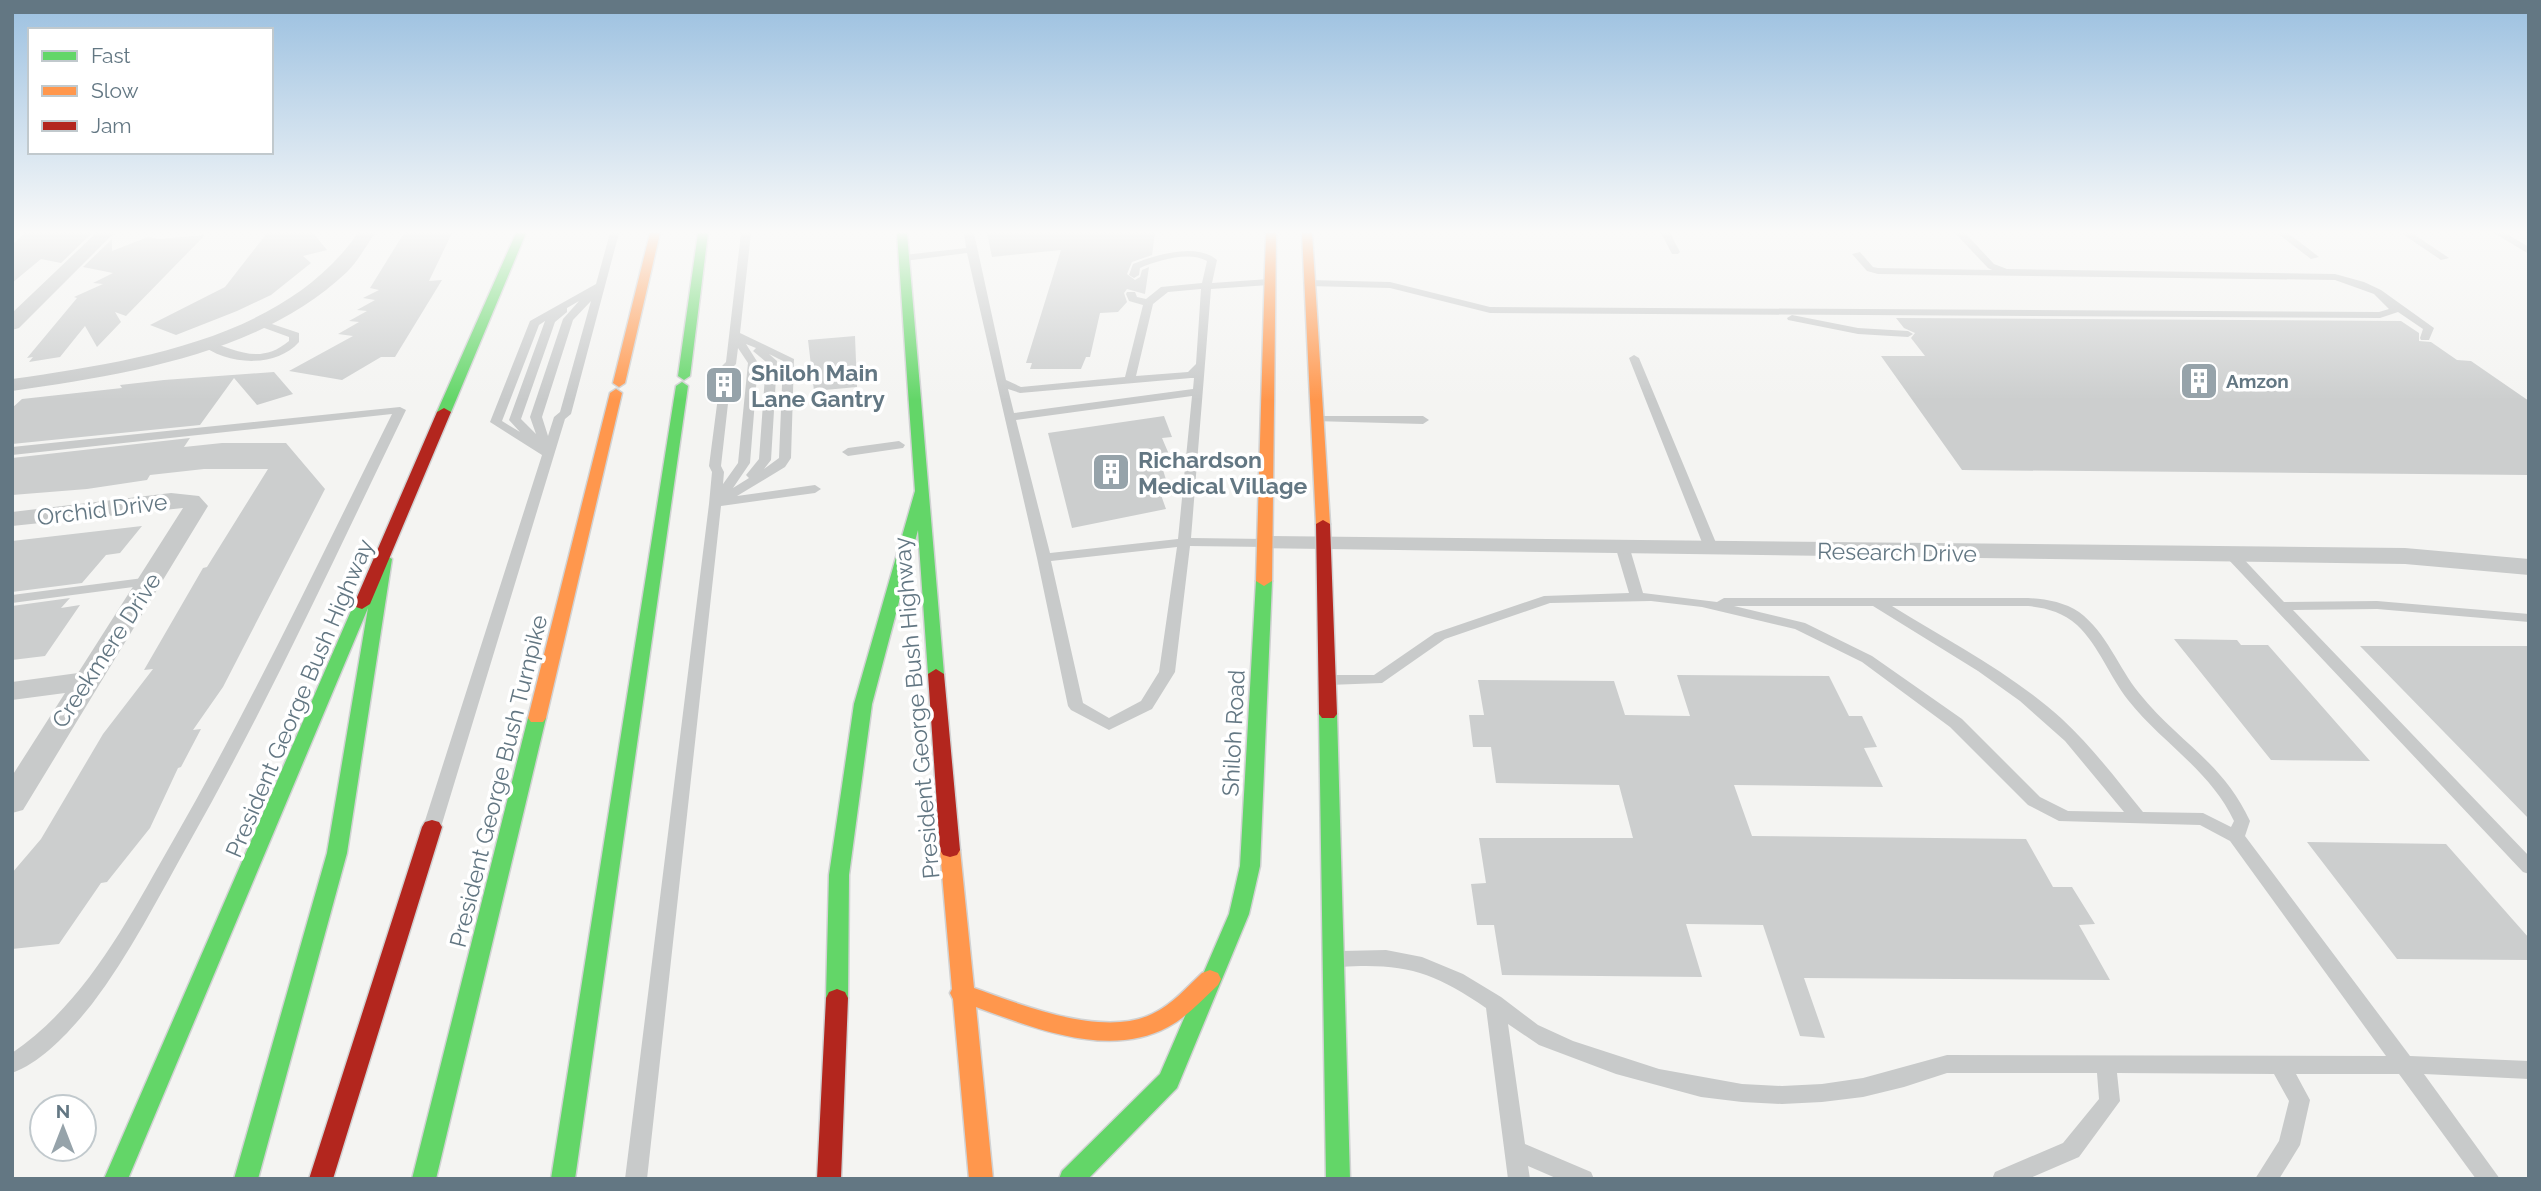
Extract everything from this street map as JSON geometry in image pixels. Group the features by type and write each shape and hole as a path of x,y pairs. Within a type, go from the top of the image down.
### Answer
{"main road":[{"name":"President George Bush Highway","path":"116,1179 498,289"},
{"name":"President George Bush Turnpike","path":"424,1179 641,289"},
{"path":"563,1179 695,289"},
{"name":"President George Bush Highway","path":"906,289 961,993 981,1179"},
{"name":"Shiloh Road","path":"1071,1179 1169,1081 1239,915 1250,866 1266,543 1289,289"},
{"name":"Shiloh Road","path":"1290,289 1317,419 1324,545 1338,1179"},
{"path":"830,1179 837,1026 839,875 863,704 920,494"},
{"path":"246,1179 337,853 384,559"},
{"path":"321,1179 432,827"},
{"path":"961,993 1021,1013 1083,1029 1115,1031 1154,1024 1214,976"}],"street":[{"path":"12,324 49,289"},
{"path":"12,385 88,374 204,343 257,322 315,289"},
{"name":"Orchid Drive","path":"12,519 151,502 191,501"},
{"name":"Creekmere Drive","path":"13,800 194,514 196,506 191,501"},
{"name":"Research Drive","path":"1266,543 2404,556 2529,567"},
{"path":"12,691 86,681"}],"lane":[{"path":"548,454 496,422 534,323 594,289"},
{"path":"548,454 515,420 550,321 595,289"},
{"path":"548,454 536,418 568,319 597,289"},
{"path":"432,827 548,454 560,417 565,414 593,317 591,312 598,289"},
{"path":"636,1179 718,472 723,466 739,289"},
{"path":"980,289 1076,706 1110,725 1147,705 1167,672 1184,542 1206,289"},
{"path":"1130,378 1148,303 1164,289 1170,289"},
{"path":"1404,289 1490,310 2380,315 2395,310 2392,304"},
{"path":"2367,289 2429,328 2425,338"},
{"path":"1131,294 1133,299 1148,303"},
{"path":"1760,312 1858,331 1908,334"},
{"path":"204,343 247,359 274,354 294,342 295,335 257,322"},
{"path":"715,504 744,463 753,363 734,334"},
{"path":"715,504 762,467 765,460 772,361 734,334"},
{"path":"715,504 781,464 785,458 789,359 734,334"},
{"path":"1634,358 1712,550"},
{"path":"1001,382 1020,390 1130,378 1191,375 1201,365"},
{"path":"1009,418 1198,392"},
{"path":"12,451 400,410 225,767 98,985 36,1049 12,1064"},
{"path":"1317,419 1423,420"},
{"path":"848,452 899,446"},
{"path":"715,504 815,489"},
{"path":"1044,558 1184,542 1266,543"},
{"path":"1623,549 1637,597"},
{"path":"2232,555 2529,867"},
{"path":"12,599 151,581"},
{"path":"1327,680 1377,680 1440,636 1525,605 1549,600 1637,597 1702,603 2043,603 2062,608 2090,631 2133,695 2205,766 2235,801 2242,821 2236,837"},
{"path":"1872,601 1981,668 2045,713 2099,769 2138,818"},
{"path":"1702,603 1800,626 1867,659 1956,723 2034,801 2065,817 2203,819 2236,837 2489,1179"},
{"path":"2281,606 2377,605 2529,618"},
{"path":"1333,960 1371,957 1410,959 1448,973 1537,1034 1649,1076 1715,1091 1817,1096 1901,1081 1947,1064 2407,1065 2529,1070"},
{"path":"1495,1004 1519,1179"},
{"path":"2003,1179 2071,1150 2110,1101 2106,1065"},
{"path":"2266,1179 2289,1144 2300,1100 2280,1065"},
{"path":"1515,1150 1583,1179"}],"building":[{"path":"93,289 153,289 126,316 115,312 121,322 97,347 85,326 60,357 29,362 33,357 27,358 77,298 74,297"},
{"path":"222,289 279,289 237,311 176,335 150,325"},
{"path":"373,289 437,289 395,357 381,357 342,380 289,371 353,336 338,334 359,322 349,321 367,311 357,310 375,300 363,298 379,290"},
{"path":"1049,289 1146,289 1145,294 1127,289 1124,293 1127,302 1118,312 1100,313 1090,357 1086,357 1081,369 1030,369 1032,363 1026,363"},
{"name":"Amzon","path":"1896,318 2401,321 2419,333 2419,341 2431,342 2457,360 2471,361 2529,401 2529,475 1962,470 1881,356 1925,356 1911,338 1915,333 1904,328"},
{"path":"855,336 857,387 814,391 808,340"},
{"path":"274,372 293,394 257,405 234,378 200,425 12,444 12,408 22,399 122,388 120,385 164,380"},
{"name":"Richardson Medical Village","path":"1164,416 1172,437 1162,438 1171,459 1160,460 1167,483 1157,484 1166,509 1072,528 1048,433"},
{"path":"190,438 184,447 222,443 286,443 325,489 223,687 193,730 201,729 178,768 150,828 107,882 101,883 59,944 12,949 12,873 41,839 103,734 153,669 144,670 203,568 207,567 268,469 204,469 150,475 147,480 87,489 12,495 12,458"},
{"path":"142,526 120,553 106,555 82,583 12,592 12,541"},
{"path":"70,598 61,608 80,605 45,656 12,660 12,606"},
{"path":"2174,639 2237,640 2241,645 2268,645 2370,761 2271,760"},
{"path":"2360,646 2529,646 2529,819"},
{"path":"1677,675 1829,676 1849,716 1862,716 1877,747 1864,748 1883,787 1734,785 1752,836 2026,839 2053,887 2072,887 2095,924 2079,925 2110,980 1804,978 1825,1038 1800,1036 1763,925 1686,924 1702,977 1502,975 1494,925 1477,925 1471,884 1486,883 1479,838 1633,838 1619,785 1496,783 1491,747 1473,747 1469,715 1484,715 1478,680 1614,681 1625,715 1690,716"},
{"path":"2307,842 2446,844 2529,938 2529,960 2397,959"}],"traffic: fast":[{"path":"444,412 497,289"},
{"path":"684,376 696,289"},
{"path":"906,289 936,674"},
{"path":"563,1179 682,386"},
{"path":"837,998 839,875 863,704 920,494"},
{"path":"246,1179 337,853 384,559"},
{"path":"1071,1179 1169,1081 1239,914 1250,866 1264,581"},
{"path":"116,1179 362,604"},
{"path":"1328,714 1338,1179"},
{"path":"424,1179 537,718"}],"traffic: slow":[{"path":"619,383 642,289"},
{"path":"1264,581 1270,289"},
{"path":"1310,289 1323,524"},
{"path":"537,718 616,393"},
{"path":"950,850 981,1179"},
{"path":"961,993 1057,1024 1109,1031 1133,1029 1163,1019 1210,979"}],"traffic: jam":[{"path":"362,604 444,412"},
{"path":"1323,524 1328,714"},
{"path":"936,674 950,850"},
{"path":"321,1179 432,827"},
{"path":"829,1179 837,998"}],"place":[{"name":"Amzon","path":"2199,381"},
{"name":"Shiloh Main Lane Gantry","path":"724,385"},
{"name":"Richardson Medical Village","path":"1111,472"}]}
